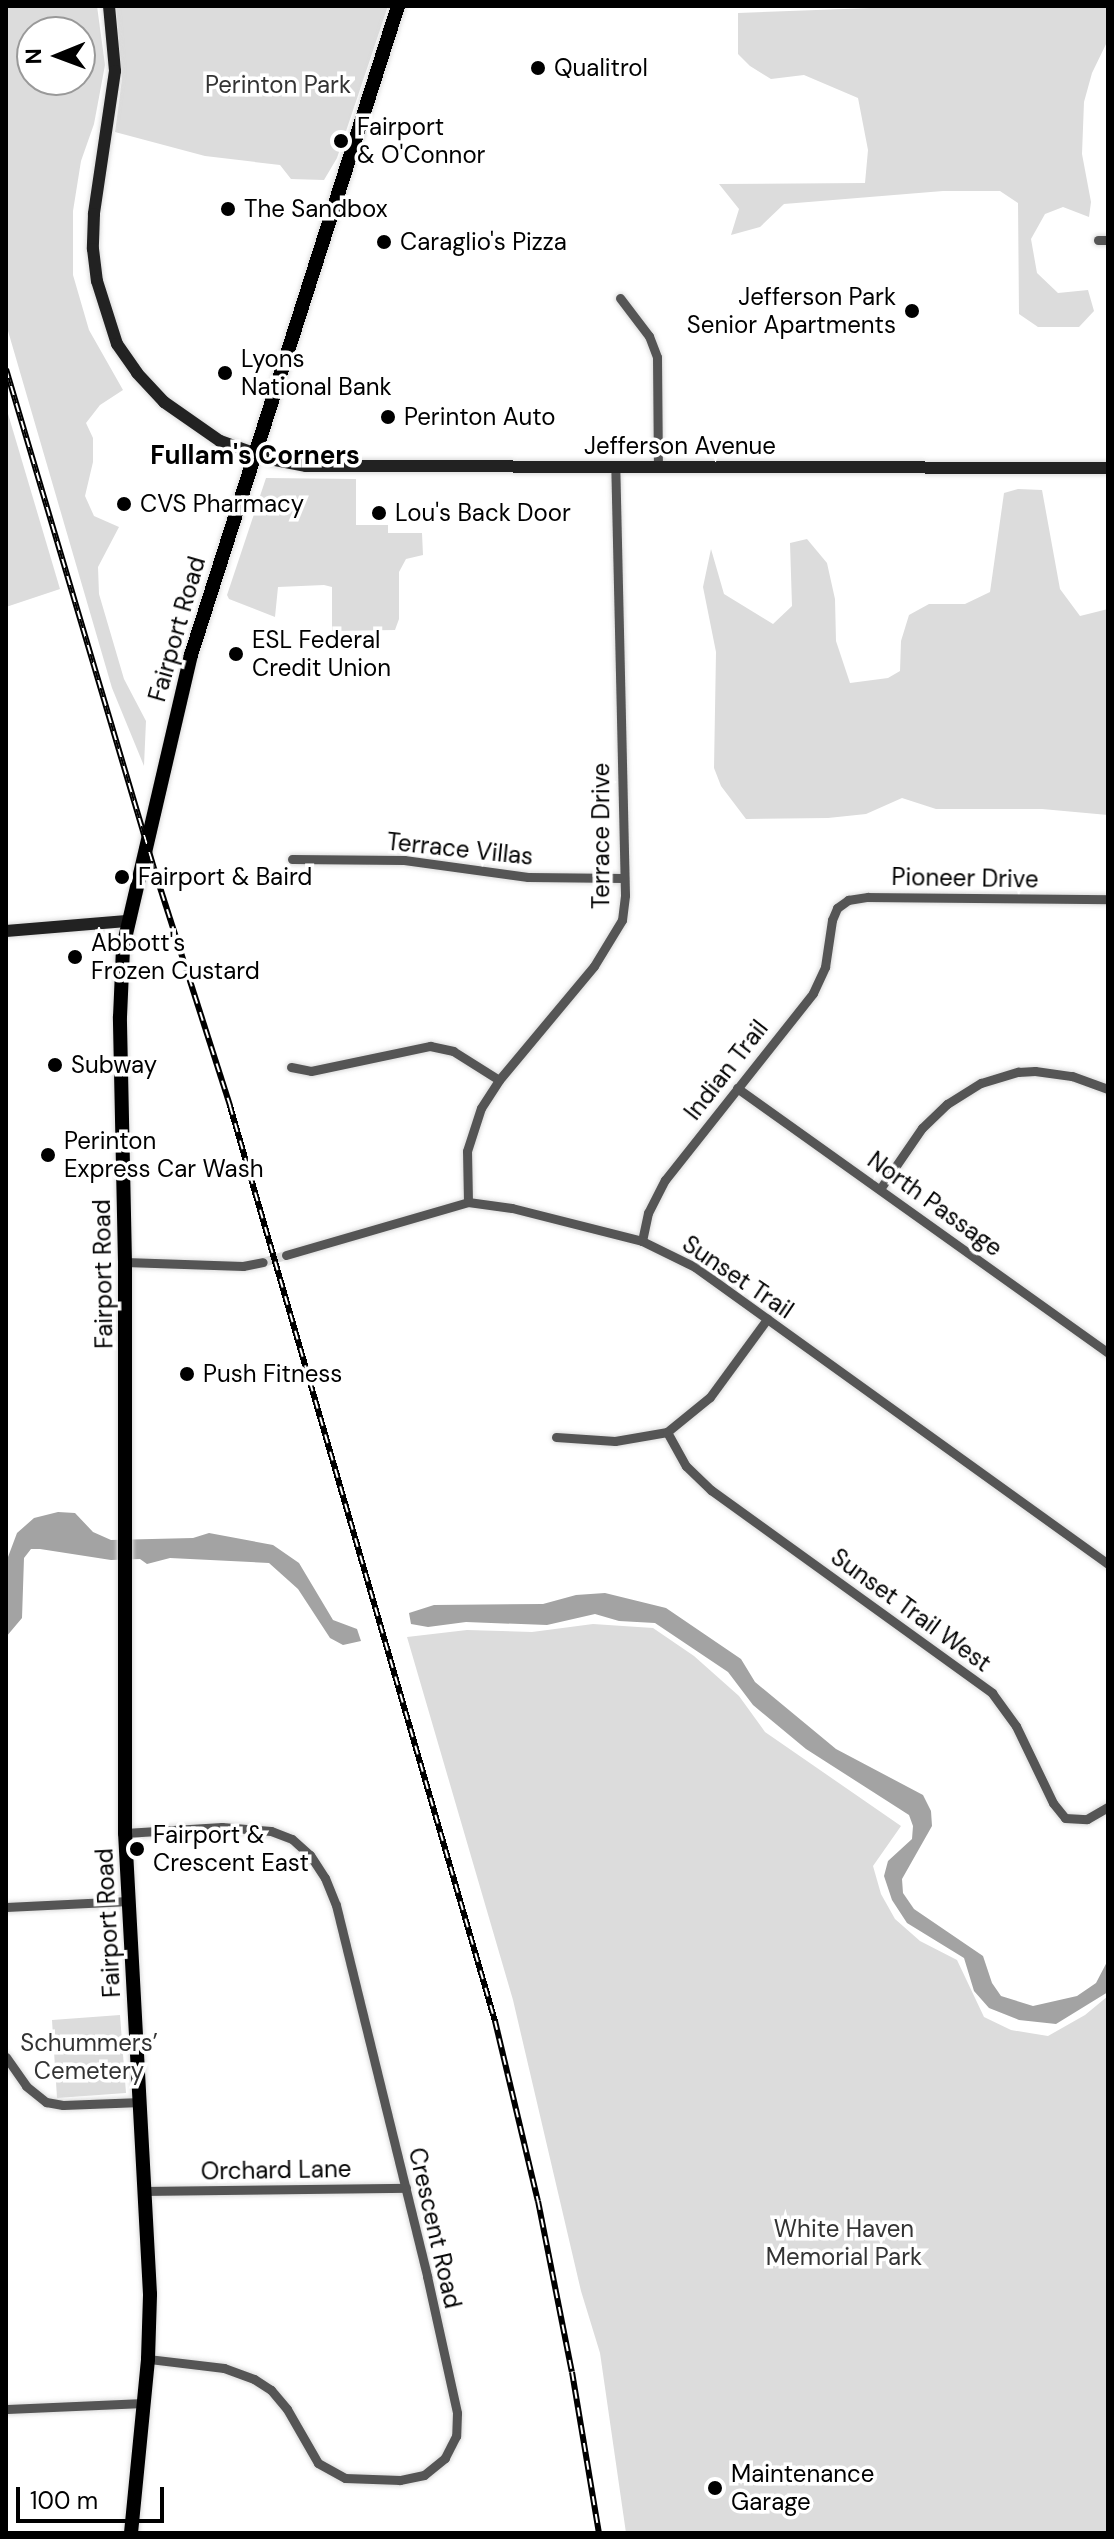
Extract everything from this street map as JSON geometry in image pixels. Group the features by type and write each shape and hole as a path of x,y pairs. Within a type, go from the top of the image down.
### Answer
{"main road":[{"name":"Fairport Road","path":"131,2533 148,2359 146,2191 125,1833 125,1262 120,998 127,921 181,693 253,454 398,6"}],"street":[{"name":"Jefferson Avenue","path":"109,6 115,71 94,214 93,249 106,315 117,344 137,373 164,402 202,431 253,454 306,466 1108,468"},
{"path":"620,298 649,336 657,357 658,468"},
{"name":"Terrace Drive","path":"468,1202 467,1151 471,1130 499,1080 612,940 622,920 624,878 615,468"},
{"name":"Terrace Villas","path":"292,859 404,860 528,877 624,878"},
{"name":"Pioneer Drive","path":"832,920 837,908 858,898 1108,899"},
{"name":"Indian Trail","path":"642,1241 648,1213 665,1180 813,993 825,967 832,920"},
{"path":"6,931 127,921"},
{"path":"291,1067 322,1069 430,1046 464,1056 499,1080"},
{"path":"880,1189 922,1128 947,1104 981,1083 1018,1072 1035,1071 1072,1076 1108,1089"},
{"name":"North Passage","path":"737,1088 1108,1353"},
{"name":"Sunset Trail","path":"286,1255 468,1202 512,1208 642,1241 695,1267 1108,1564"},
{"path":"125,1262 243,1266 263,1262"},
{"path":"556,1437 615,1441 667,1432 710,1397 767,1319"},
{"name":"Sunset Trail West","path":"667,1432 686,1466 704,1485 992,1693 1016,1726 1053,1803 1065,1818 1087,1819 1108,1807"},
{"name":"Crescent Road","path":"125,1833 222,1827 261,1829 292,1839 310,1855 325,1878 336,1905 406,2188 457,2413 453,2444 432,2470 400,2480 338,2476 318,2463 287,2409 271,2390 254,2379 213,2366 148,2359"},
{"path":"6,1907 129,1901"},
{"path":"6,2057 26,2086 46,2102 63,2105 141,2102"},
{"name":"Orchard Lane","path":"146,2191 406,2188"},
{"path":"6,2409 145,2403"}],"green space":[{"path":"6,6 97,6 105,65 94,124 81,161 73,211 73,275 89,330 123,390 100,405 86,423 93,438 93,462 85,496 94,516 119,527 98,567 99,594 124,679 146,721 144,766 112,688 6,324"},
{"name":"Perinton Park","path":"116,6 388,6 337,158 324,180 291,179 280,165 205,156 115,132 122,79"},
{"path":"925,6 1108,6 1108,40 1092,73 1084,102 1082,154 1091,202 1089,217 1063,207 1045,214 1031,239 1037,273 1058,293 1088,290 1094,311 1079,327 1038,327 1019,314 1018,203 1000,191 943,191 784,204 760,227 731,235 739,209 719,184 865,183 868,150 858,98 804,75 771,79 750,66 738,54 738,13"},
{"path":"6,407 60,589 6,607"},
{"path":"266,478 356,479 356,525 388,525 388,533 422,533 423,555 406,559 399,572 399,619 395,630 332,631 332,587 324,585 278,587 275,617 229,599 227,595"},
{"path":"1018,489 1042,490 1060,589 1080,616 1108,609 1108,815 1042,809 936,809 902,798 866,814 828,818 746,819 721,786 714,768 716,652 703,587 711,549 724,594 773,624 792,606 790,543 807,539 827,563 835,599 836,641 850,683 888,678 900,671 901,641 909,615 929,604 965,604 990,592 1004,493"},
{"name":"White Haven Memorial Park","path":"593,1624 653,1628 694,1656 739,1696 765,1732 901,1826 873,1866 881,1894 895,1919 920,1941 957,1960 984,2017 1011,2030 1048,2036 1085,2015 1108,1996 1108,2533 626,2533 600,2353 581,2291 513,2000 407,1637 467,1630 532,1632"},
{"name":"Schummers’ Cemetery","path":"120,2015 126,2093 57,2098 52,2020"}],"shaded area":[{"path":"58,1512 75,1513 93,1532 111,1540 193,1538 209,1533 273,1545 299,1563 333,1620 357,1629 361,1641 343,1645 330,1638 298,1589 269,1563 170,1558 147,1564 140,1559 111,1560 40,1549 31,1549 24,1558 22,1618 6,1637 8,1557 17,1533 34,1518"},
{"path":"605,1593 666,1608 741,1659 755,1682 836,1749 923,1795 931,1811 932,1826 902,1879 903,1893 914,1909 983,1956 992,1983 1001,1996 1033,2006 1077,1996 1096,1983 1108,1960 1108,1992 1056,2024 1019,2020 989,2008 974,1991 964,1958 907,1923 892,1900 884,1876 888,1861 912,1839 913,1826 909,1815 806,1749 753,1705 728,1672 655,1623 619,1621 595,1614 547,1625 466,1622 428,1627 411,1624 409,1613 434,1605 543,1604 576,1595"}],"tunnel":[{"path":"263,1262 286,1255"}],"railway":[{"path":"6,369 156,875 230,1106 495,2021 538,2201 572,2372 599,2533"}],"place":[{"name":"Qualitrol","path":"538,68"},
{"name":"Fairport & O'Connor","path":"341,141"},
{"name":"The Sandbox","path":"228,209"},
{"name":"Caraglio's Pizza","path":"384,242"},
{"name":"Jefferson Park Senior Apartments","path":"912,311"},
{"name":"Lyons National Bank","path":"225,373"},
{"name":"Perinton Auto","path":"388,417"},
{"name":"CVS Pharmacy","path":"124,504"},
{"name":"Lou's Back Door","path":"379,513"},
{"name":"ESL Federal Credit Union","path":"236,654"},
{"name":"Fairport & Baird","path":"122,877"},
{"name":"Abbott's Frozen Custard","path":"75,957"},
{"name":"Subway","path":"55,1065"},
{"name":"Perinton Express Car Wash","path":"48,1155"},
{"name":"Push Fitness","path":"187,1374"},
{"name":"Fairport & Crescent East","path":"137,1849"},
{"name":"Maintenance Garage","path":"715,2488"}],"district":[{"name":"Fullam's Corners","path":"255,456"}]}
